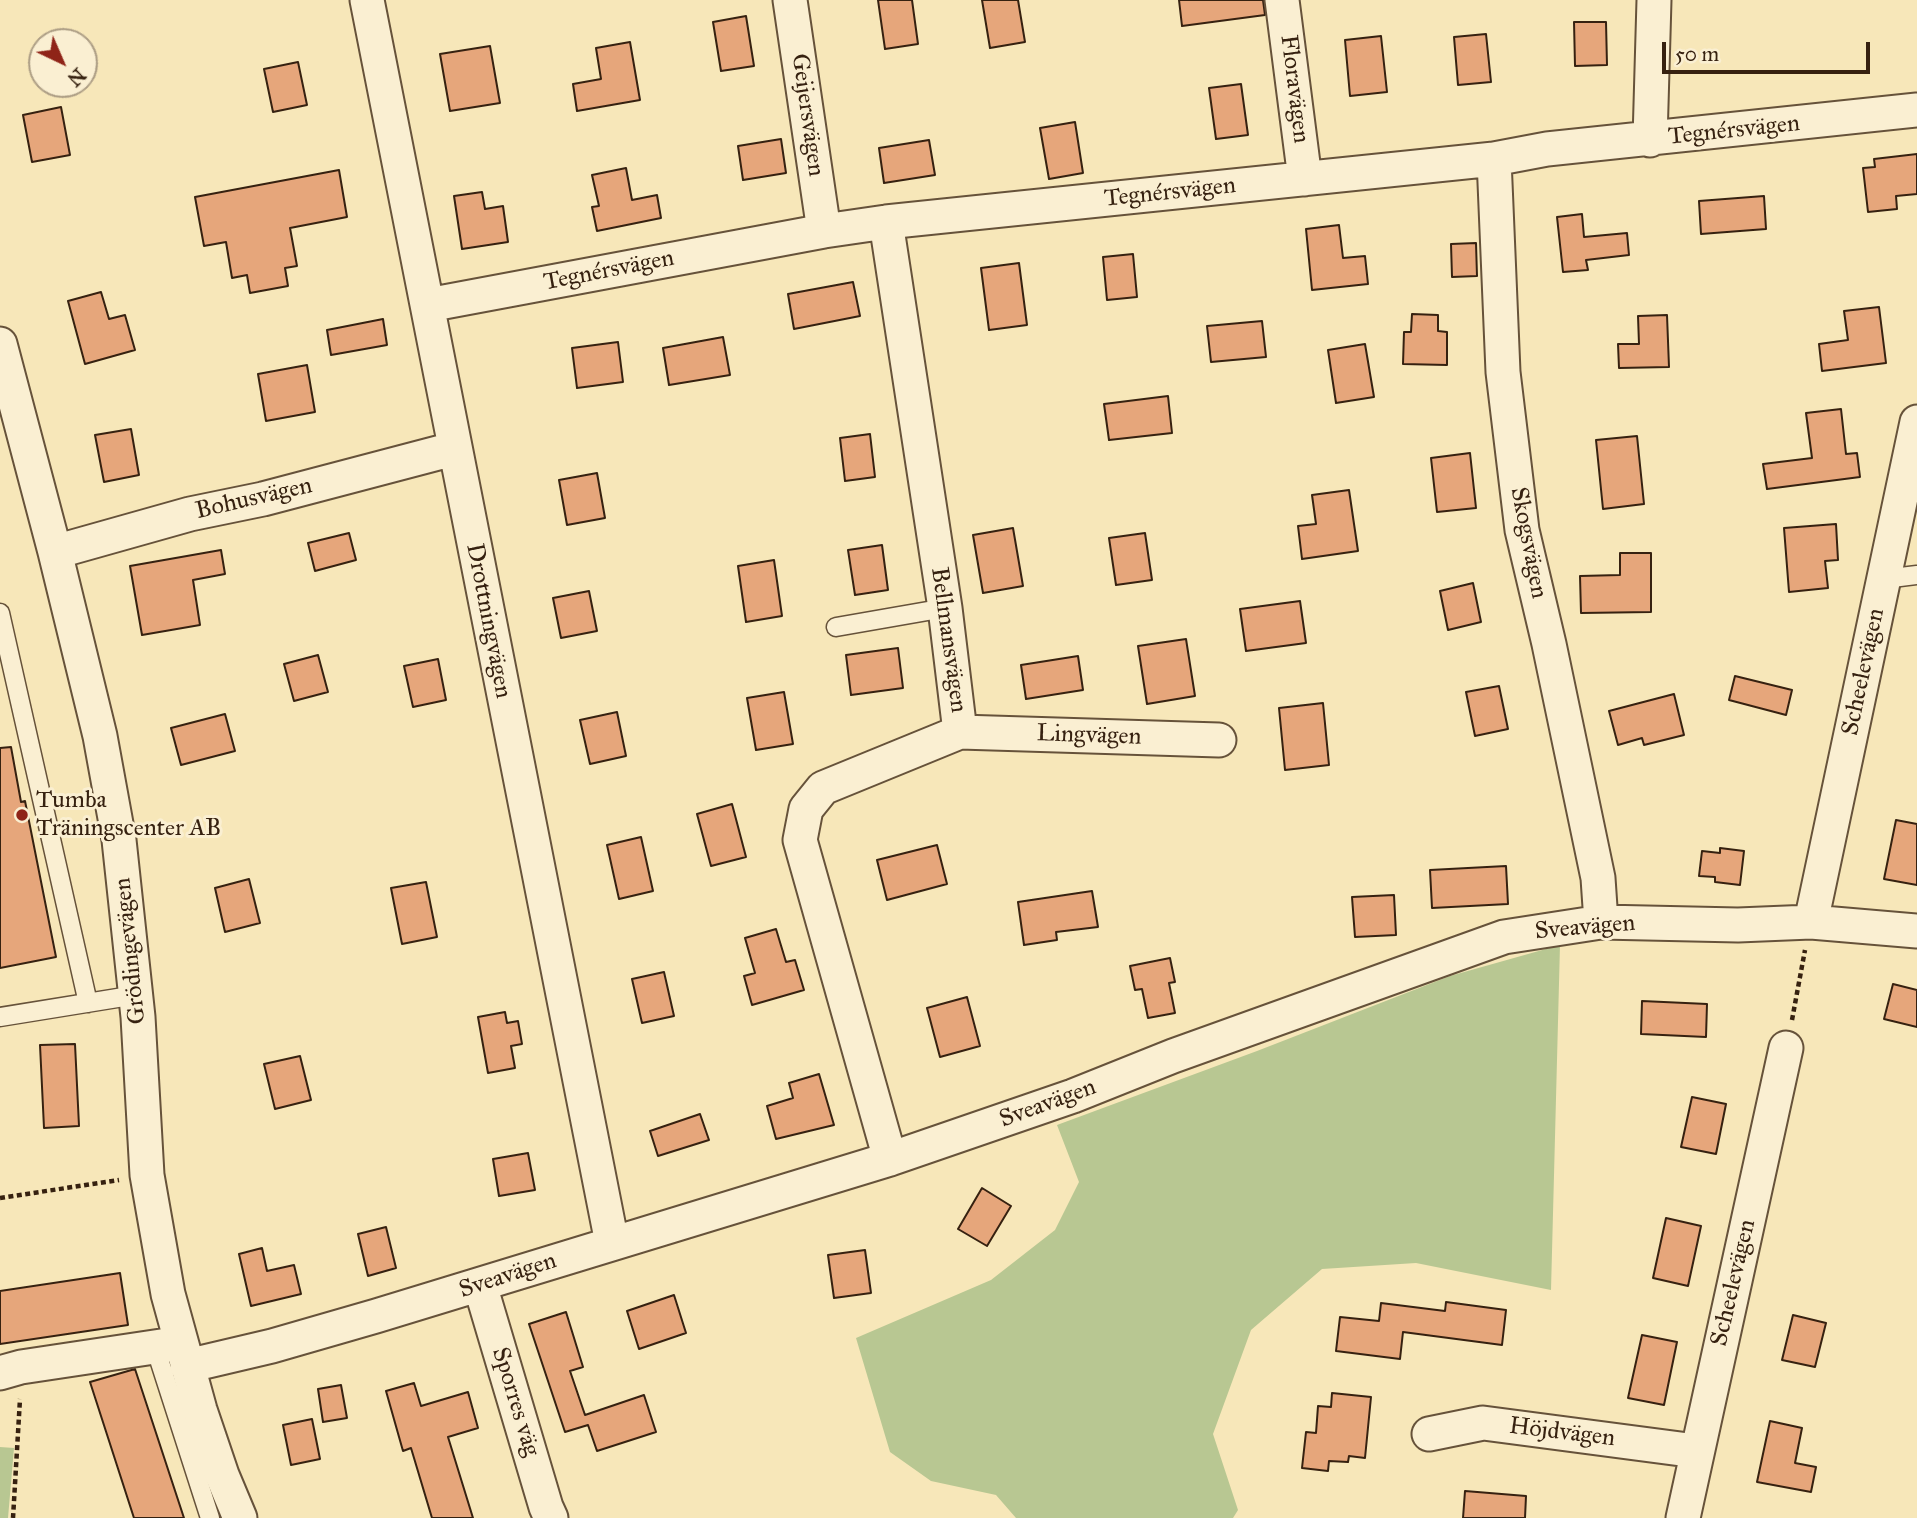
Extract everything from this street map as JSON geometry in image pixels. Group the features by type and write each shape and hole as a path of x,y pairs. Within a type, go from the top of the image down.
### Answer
{"street":[{"name":"Drottningvägen","path":"367,0 428,305 453,449 612,1243"},
{"name":"Geijersvägen","path":"790,0 824,231"},
{"name":"Floravägen","path":"1282,0 1305,179"},
{"path":"1650,140 1654,0"},
{"name":"Tegnérsvägen","path":"428,305 824,231 887,222 1494,159 1546,149 1917,110"},
{"name":"Skogsvägen","path":"1494,159 1503,372 1522,530 1598,878 1601,922"},
{"name":"Bellmansvägen","path":"887,222 945,608 960,732 822,788 806,809 800,840 890,1159"},
{"name":"Grödingevägen","path":"0,344 6,399 55,552 100,736 119,840 136,995 148,1175 175,1352 240,1518"},
{"name":"Scheelevägen","path":"1811,922 1917,422"},
{"name":"Bohusvägen","path":"55,552 190,514 263,499 453,449"},
{"name":"Lingvägen","path":"960,732 1219,740"},
{"name":"Sveavägen","path":"11,1370 175,1352 272,1346 890,1159 1073,1096 1185,1051 1504,937 1601,922 1738,925 1811,922 1917,931"},
{"name":"Scheelevägen","path":"1683,1518 1786,1048"},
{"name":"Sporres väg","path":"480,1285 551,1518"},
{"name":"Höjdvägen","path":"1429,1434 1483,1423 1696,1451"}],"lane":[{"path":"1884,579 1917,575"},
{"path":"836,627 945,608"},
{"path":"0,614 88,1003"},
{"path":"0,1017 136,995"},
{"path":"175,1352 210,1518"}],"path":[{"path":"1786,1048 1811,922"},
{"path":"0,1198 148,1175"},
{"path":"11,1370 13,1518"}],"green space":[{"path":"1560,945 1551,1290 1416,1263 1322,1269 1251,1330 1213,1434 1238,1510 1233,1518 1016,1518 996,1495 931,1481 890,1452 856,1338 991,1280 1055,1230 1079,1182 1057,1125 1450,976"},
{"path":"0,1447 14,1448 8,1518 0,1518"}],"building":[{"path":"878,0 912,0 918,44 885,49"},
{"path":"982,0 1018,0 1025,42 990,48"},
{"path":"1179,0 1263,0 1265,15 1182,26"},
{"path":"746,16 754,66 721,71 713,22"},
{"path":"1574,22 1606,22 1607,65 1575,66"},
{"path":"1486,34 1491,82 1458,85 1454,37"},
{"path":"1381,36 1387,92 1350,96 1345,40"},
{"path":"630,42 640,100 577,111 573,84 601,79 596,48"},
{"path":"490,46 500,103 450,111 440,54"},
{"path":"298,62 307,105 273,112 264,69"},
{"path":"1241,84 1248,135 1216,139 1209,88"},
{"path":"61,107 70,155 32,162 23,115"},
{"path":"1075,122 1083,173 1049,179 1040,128"},
{"path":"781,139 786,173 743,180 738,146"},
{"path":"929,140 935,175 884,183 879,148"},
{"path":"1917,154 1917,194 1896,196 1897,209 1868,212 1863,168 1875,167 1874,159"},
{"path":"626,168 632,200 657,195 661,218 597,231 592,207 599,206 592,175"},
{"path":"339,170 347,217 290,228 297,266 285,268 288,286 250,293 247,275 232,278 226,242 204,246 195,197"},
{"path":"482,192 485,209 503,206 508,242 462,249 454,196"},
{"path":"1764,196 1766,229 1701,234 1699,201"},
{"path":"1582,214 1584,237 1627,233 1629,255 1586,260 1588,270 1563,272 1557,217"},
{"path":"1339,225 1343,258 1365,256 1368,284 1312,290 1306,229"},
{"path":"1476,243 1477,276 1452,277 1451,244"},
{"path":"1133,254 1137,297 1107,300 1103,257"},
{"path":"1019,263 1027,325 989,330 981,268"},
{"path":"853,282 860,316 794,329 788,294"},
{"path":"101,292 109,319 125,315 135,350 85,364 68,301"},
{"path":"1879,307 1886,363 1822,371 1819,344 1848,340 1844,311"},
{"path":"1412,314 1438,315 1438,331 1447,332 1447,365 1403,364 1404,332 1411,332"},
{"path":"1667,315 1669,367 1619,368 1618,344 1639,344 1638,316"},
{"path":"383,319 387,345 331,355 327,330"},
{"path":"1262,321 1266,357 1211,362 1207,326"},
{"path":"723,337 730,375 669,385 663,348"},
{"path":"618,342 623,382 577,388 572,348"},
{"path":"1365,344 1374,397 1336,403 1328,350"},
{"path":"307,365 315,412 266,421 258,374"},
{"path":"1168,396 1172,433 1109,440 1104,404"},
{"path":"1841,409 1846,454 1857,453 1860,477 1767,489 1763,464 1812,458 1806,413"},
{"path":"131,429 139,475 104,482 95,435"},
{"path":"870,434 875,477 845,481 840,438"},
{"path":"1637,436 1644,504 1603,509 1596,440"},
{"path":"1470,453 1476,508 1437,512 1431,458"},
{"path":"597,473 605,518 567,525 559,480"},
{"path":"1349,490 1358,551 1302,559 1298,526 1316,524 1312,495"},
{"path":"1836,524 1838,560 1825,561 1828,588 1789,592 1784,528"},
{"path":"1013,528 1023,586 983,593 973,535"},
{"path":"349,533 356,560 315,571 308,543"},
{"path":"1145,533 1152,580 1116,585 1109,538"},
{"path":"882,545 888,590 855,595 848,550"},
{"path":"221,550 225,574 193,580 200,625 142,635 130,566"},
{"path":"1620,553 1651,553 1651,612 1581,613 1580,576 1620,575"},
{"path":"774,560 782,616 746,622 738,566"},
{"path":"1473,583 1481,622 1448,630 1440,591"},
{"path":"589,591 597,631 561,638 553,598"},
{"path":"1300,601 1306,643 1246,651 1240,609"},
{"path":"1186,639 1195,696 1147,704 1138,646"},
{"path":"898,648 903,688 851,695 846,655"},
{"path":"318,655 328,692 294,701 284,664"},
{"path":"1078,656 1083,690 1026,699 1021,665"},
{"path":"438,659 446,700 413,707 404,666"},
{"path":"1735,676 1792,690 1786,715 1729,700"},
{"path":"1499,686 1508,729 1475,736 1466,692"},
{"path":"784,692 793,744 756,750 747,698"},
{"path":"1674,694 1684,735 1644,745 1642,738 1618,745 1609,711"},
{"path":"1323,703 1329,765 1285,770 1279,708"},
{"path":"617,712 626,756 590,764 580,720"},
{"path":"225,714 235,751 181,765 171,728"},
{"path":"11,747 21,802 25,801 56,957 0,968 0,748"},
{"path":"732,804 746,857 711,866 697,814"},
{"path":"1896,820 1917,824 1917,885 1884,879"},
{"path":"641,837 653,891 619,899 607,845"},
{"path":"937,845 947,884 887,900 877,860"},
{"path":"1720,848 1744,851 1740,885 1715,882 1715,877 1699,876 1702,851 1720,853"},
{"path":"1506,866 1508,904 1432,908 1430,870"},
{"path":"249,879 260,923 225,932 215,888"},
{"path":"426,882 437,937 402,944 391,888"},
{"path":"1092,891 1098,927 1056,932 1057,940 1024,945 1018,902"},
{"path":"1394,895 1396,935 1355,937 1352,897"},
{"path":"776,929 786,962 795,960 804,990 752,1005 744,976 755,973 745,938"},
{"path":"1170,958 1175,982 1169,983 1175,1013 1148,1018 1142,989 1135,990 1130,966"},
{"path":"664,972 674,1016 642,1023 632,979"},
{"path":"1893,984 1917,990 1917,1027 1884,1019"},
{"path":"967,997 980,1046 940,1057 927,1008"},
{"path":"1642,1001 1707,1004 1706,1037 1641,1034"},
{"path":"505,1012 507,1023 518,1021 522,1044 511,1046 515,1068 488,1073 478,1017"},
{"path":"75,1044 79,1126 44,1128 40,1045"},
{"path":"300,1056 311,1100 275,1109 264,1064"},
{"path":"819,1074 834,1125 776,1139 767,1106 793,1098 789,1083"},
{"path":"1692,1097 1726,1104 1716,1154 1681,1147"},
{"path":"700,1114 709,1140 658,1156 650,1131"},
{"path":"528,1153 535,1190 499,1196 493,1159"},
{"path":"982,1188 1011,1206 987,1246 958,1229"},
{"path":"1666,1218 1701,1226 1688,1286 1653,1278"},
{"path":"386,1227 396,1268 368,1276 358,1234"},
{"path":"262,1248 267,1271 294,1265 301,1294 251,1306 239,1254"},
{"path":"865,1250 871,1293 834,1298 828,1255"},
{"path":"120,1273 128,1325 0,1344 0,1291"},
{"path":"674,1295 686,1333 639,1349 627,1311"},
{"path":"1446,1302 1506,1310 1502,1345 1403,1332 1400,1359 1336,1351 1340,1317 1379,1321 1381,1303 1445,1311"},
{"path":"566,1312 583,1367 570,1371 585,1415 644,1395 656,1432 597,1451 588,1425 565,1432 529,1324"},
{"path":"1793,1315 1826,1323 1815,1367 1782,1360"},
{"path":"1642,1335 1677,1342 1664,1405 1628,1398"},
{"path":"135,1369 184,1518 134,1518 90,1382"},
{"path":"414,1383 421,1406 468,1392 478,1428 448,1437 473,1518 432,1518 411,1448 403,1451 386,1391"},
{"path":"341,1385 347,1418 323,1422 318,1389"},
{"path":"1332,1393 1371,1397 1365,1458 1349,1456 1348,1462 1329,1461 1328,1471 1302,1468 1306,1432 1316,1433 1318,1406 1331,1407"},
{"path":"312,1419 320,1459 291,1465 283,1425"},
{"path":"1770,1421 1802,1428 1795,1463 1816,1467 1811,1492 1757,1482"},
{"path":"1465,1491 1526,1496 1525,1518 1463,1518"}],"place":[{"name":"Tumba Träningscenter AB","path":"22,815"}]}
